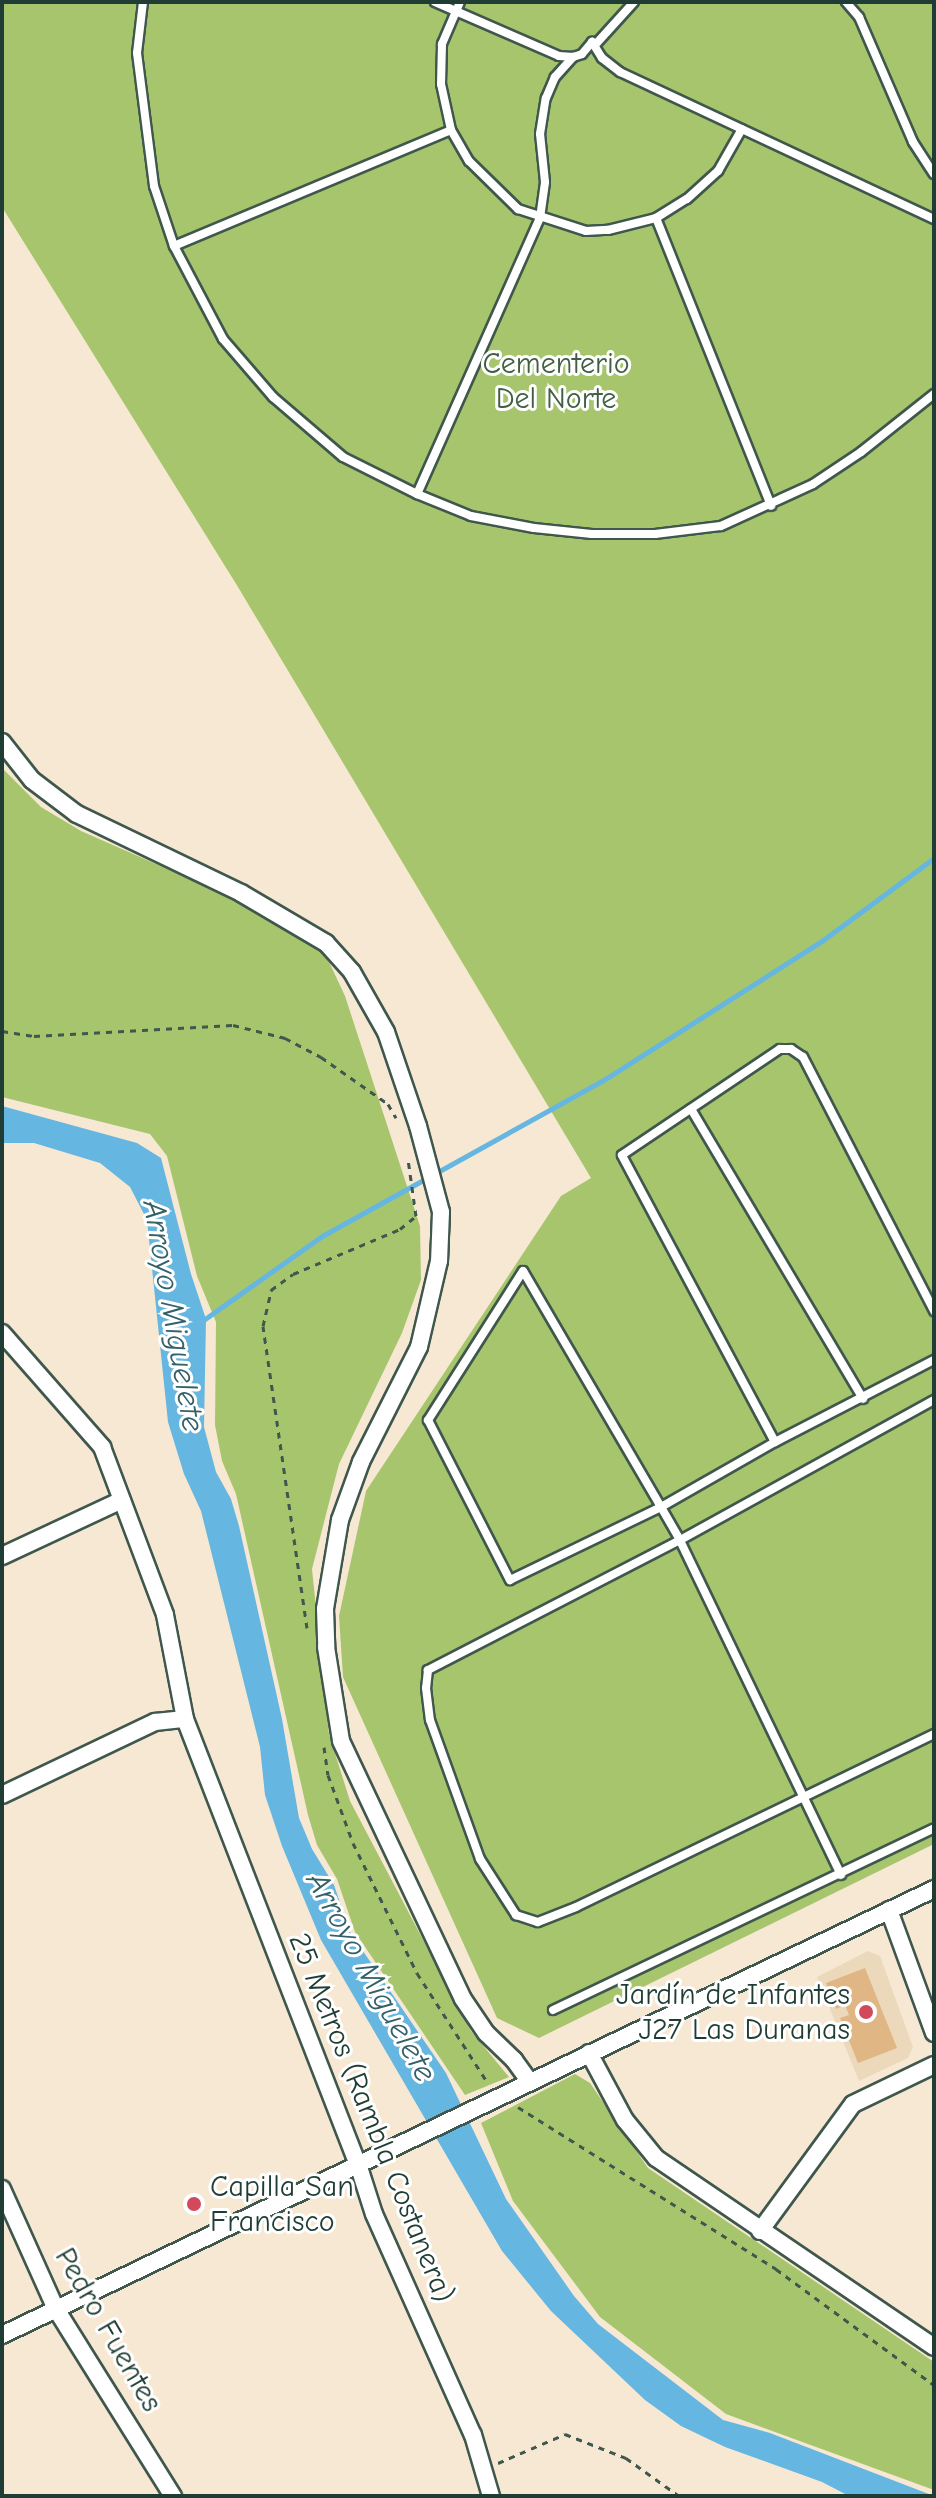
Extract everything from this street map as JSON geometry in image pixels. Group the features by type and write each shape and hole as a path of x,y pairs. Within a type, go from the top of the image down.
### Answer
{"street":[{"path":"2,742 32,780 77,814 241,893 326,943 352,972 386,1032 411,1128 441,1212 434,1294 419,1347 361,1462 340,1520 325,1609 326,1647 341,1741 463,1999 486,2033 514,2060 530,2082"},
{"name":"25 Metros (Rambla Costanera)","path":"2,1333 95,1437 122,1500 165,1615 185,1719 358,2164 374,2214 473,2435 491,2496"},
{"path":"2,1556 122,1500"},
{"path":"2,1795 155,1722 185,1719"},
{"path":"2,2335 934,1889"},
{"path":"889,1910 934,2033"},
{"path":"589,2053 638,2140 656,2158 934,2347"},
{"path":"760,2231 853,2104 934,2065"},
{"name":"Pedro Fuentes","path":"2,2189 56,2309 173,2496"}],"lane":[{"path":"143,2 137,53 144,127 154,186 174,246 223,339 273,397 343,457 417,494 471,516 592,534 655,534 721,526 771,506 813,484 861,452 934,394"},
{"path":"435,2 559,56 582,54 592,42"},
{"path":"460,2 442,44 441,84 451,130 469,161 518,209 586,231 608,230 656,218 687,199 718,171 742,129"},
{"path":"592,42 595,45 634,2"},
{"path":"846,2 859,17 913,142 934,174"},
{"path":"592,42 602,58 620,72 934,219"},
{"path":"417,494 540,218 545,182 540,134 546,98 555,77 573,57"},
{"path":"174,246 451,130"},
{"path":"656,218 771,506"},
{"path":"775,1442 622,1155 780,1049 791,1049 803,1057 934,1311"},
{"path":"691,1109 863,1399"},
{"path":"841,1875 807,1797 680,1540 661,1507 531,1284 523,1271 428,1420 510,1580 661,1507 775,1442 934,1360"},
{"path":"934,1400 680,1540 428,1670 430,1720 480,1859 516,1915 538,1922 576,1907 934,1734"},
{"path":"553,2010 934,1828"}],"path":[{"path":"2,1031 34,1036 233,1025 285,1038 321,1057 388,1104 411,1128"},
{"path":"407,1153 413,1195"},
{"path":"483,2469 565,2434 626,2458 679,2496"}],"shaded area":[{"name":"Jardín de Infantes J27 Las Duranas","path":"868,1951 880,1956 913,2047 908,2058 859,2081 817,1977"}],"green space":[{"name":"Cementerio Del Norte","path":"2,2 934,2 934,1844 539,2038 497,2018 343,1677 339,1616 366,1491 561,1196 591,1178 238,587 2,207"},
{"path":"2,768 41,807 81,831 306,930 330,964 345,996 420,1226 421,1280 402,1333 339,1464 312,1569 329,1734 350,1801 471,2031 509,2077 465,2095 355,1932 337,1879 317,1845 236,1494 222,1461 215,1425 216,1322 197,1276 167,1156 150,1134 2,1097"},
{"path":"575,2074 590,2083 648,2168 934,2362 934,2490 726,2414 600,2317 513,2201 481,2123"}],"water":[{"name":"Arroyo Miguelete","path":"2,1106 137,1143 161,1158 206,1319 204,1427 216,1472 231,1499 239,1526 282,1719 299,1818 312,1849 334,1885 350,1932 446,2073 506,2199 574,2296 598,2324 723,2420 770,2433 934,2496 849,2496 822,2482 725,2447 681,2426 645,2400 551,2311 502,2251 321,1940 282,1846 265,1795 260,1747 201,1511 184,1474 168,1422 147,1220 130,1187 100,1163 34,1143 2,1143"}],"building":[{"path":"865,1968 897,2048 858,2063 840,2018 849,2015 845,2005 836,2009 826,1983"}],"waterway":[{"name":"Arroyo Miguelete","path":"202,1321 322,1236 602,1081 823,940 934,858"}],"place":[{"name":"Jardín de Infantes J27 Las Duranas","path":"866,2012"},
{"name":"Capilla San Francisco","path":"194,2204"}]}
